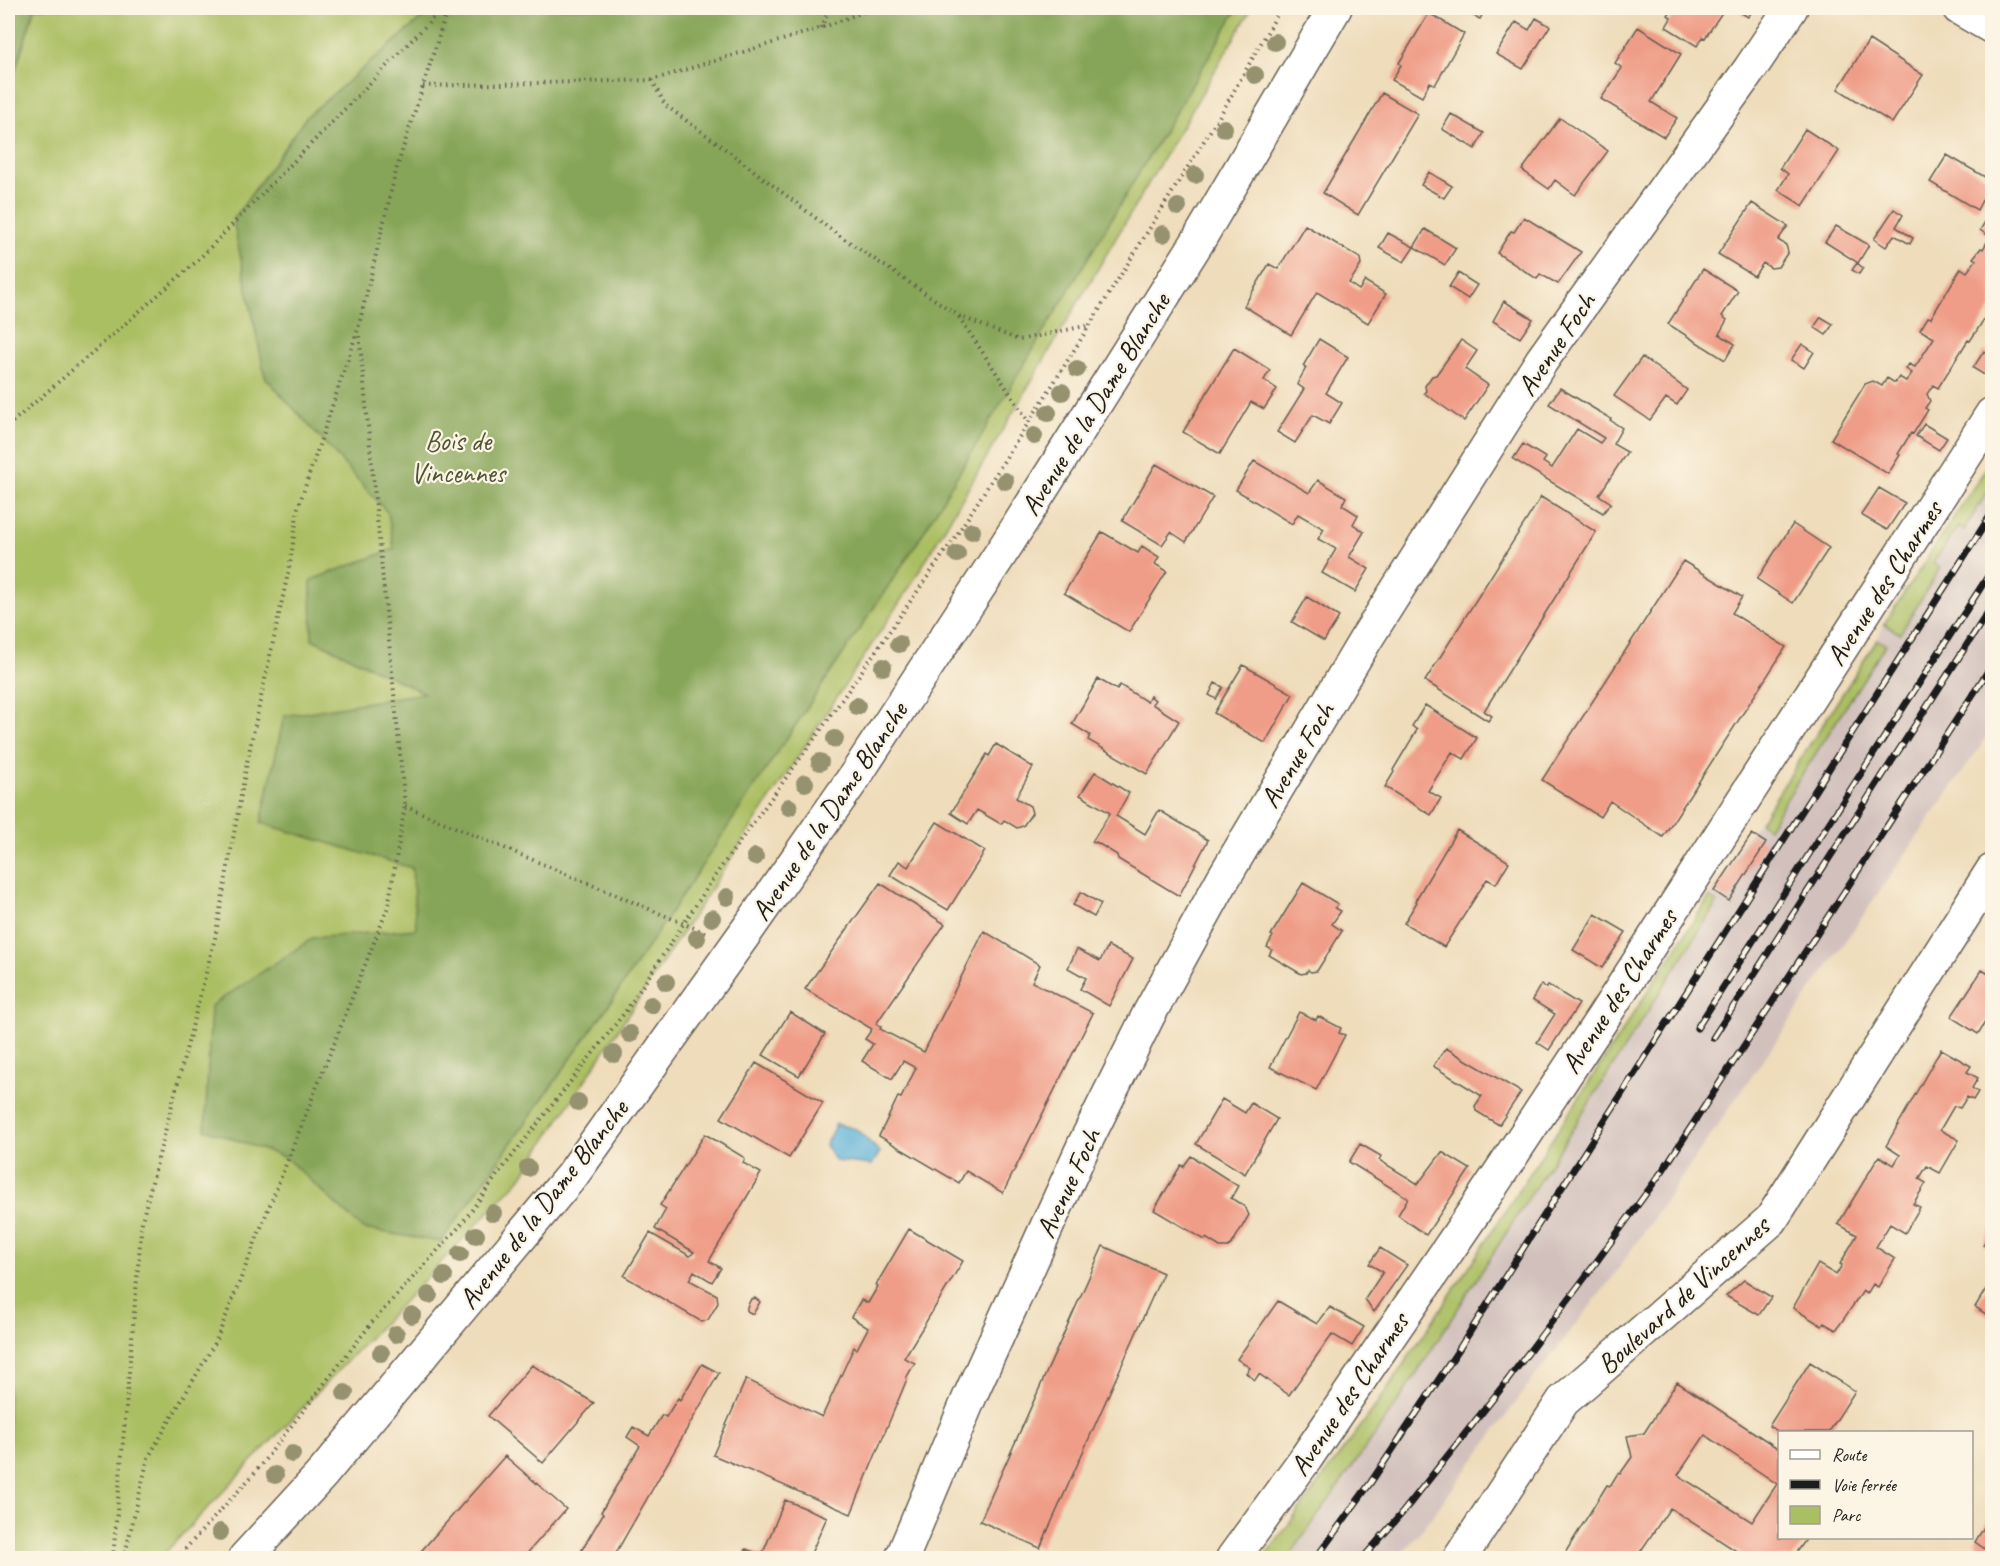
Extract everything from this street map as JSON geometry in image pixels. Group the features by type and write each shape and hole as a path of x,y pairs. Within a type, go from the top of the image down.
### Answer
{"street":[{"name":"Avenue de la Dame Blanche","path":"245,1558 323,1473 573,1174 736,946 853,779 1006,544 1198,241 1335,8"},
{"name":"Avenue Foch","path":"902,1558 970,1396 1084,1145 1149,1014 1223,879 1366,639 1542,360 1791,8"},
{"path":"1959,8 1992,27"},
{"name":"Avenue des Charmes","path":"1233,1558 1306,1458 1525,1135 1992,414"},
{"name":"Boulevard de Vincennes","path":"1460,1558 1563,1401 1771,1220 1992,871"}],"path":[{"path":"8,426 197,261 443,8"},
{"path":"112,1558 142,1221 214,938 248,757 290,564 298,508 358,329 397,167 448,8"},
{"path":"820,28 830,8"},
{"path":"423,86 652,80 820,28 873,8"},
{"path":"177,1558 253,1475 374,1320 460,1226 626,1011 719,870 820,731 956,536 1222,112 1281,8"},
{"path":"652,80 665,105 834,232 959,316 1019,340 1090,325"},
{"path":"959,316 1029,422"},
{"path":"124,1558 148,1458 216,1341 388,907 405,806 358,329"},
{"path":"405,806 736,946"}],"shaded area":[{"path":"1992,485 1992,729 1612,1278 1537,1374 1422,1530 1398,1558 1288,1558 1402,1396 1716,903 1709,897 1751,831 1760,822 1768,827 1885,645 1877,640 1884,624 1900,634 1940,569 1933,564 1958,527 1964,530"}],"green space":[{"name":"Bois de Vincennes","path":"8,8 1252,8 911,585 520,1179 160,1558 8,1558"},
{"path":"8,8 35,8 8,88"},
{"path":"434,8 1238,8 917,543 609,1005 441,1242 363,1229 286,1158 205,1129 211,1006 313,938 416,929 412,868 261,823 284,716 424,693 312,639 311,580 394,549 388,513 265,377 233,220 306,117"},
{"path":"1992,459 1992,485 1964,530 1958,527 1933,563 1940,568 1900,634 1884,624"},
{"path":"1877,640 1886,644 1768,828 1760,822"},
{"path":"1709,897 1717,903 1402,1396 1288,1558 1264,1558 1375,1407 1475,1258"}],"water":[{"path":"836,1124 856,1129 880,1152 872,1165 836,1161 825,1145"}],"building":[{"path":"1458,8 1486,8 1480,19"},
{"path":"1673,8 1725,8 1697,46 1666,27 1671,18 1668,15"},
{"path":"1733,8 1755,8 1748,17"},
{"path":"1429,13 1464,34 1435,85 1430,82 1422,97 1392,80 1401,65 1399,63"},
{"path":"1536,18 1550,26 1523,69 1496,54 1516,22 1529,30"},
{"path":"1638,27 1681,54 1651,102 1677,118 1664,137 1601,99 1622,68 1615,63"},
{"path":"1869,40 1923,75 1892,123 1838,89"},
{"path":"1382,93 1418,114 1358,215 1323,193"},
{"path":"1451,114 1484,133 1475,149 1442,129"},
{"path":"1560,118 1608,151 1575,195 1555,180 1549,189 1522,170"},
{"path":"1805,129 1839,151 1803,206 1778,190 1788,174 1780,168"},
{"path":"1947,155 1992,181 1977,210 1930,182"},
{"path":"1429,172 1452,186 1444,198 1421,185"},
{"path":"1752,203 1788,226 1778,240 1786,245 1788,252 1778,267 1771,268 1763,263 1754,276 1718,254"},
{"path":"1894,209 1903,215 1896,227 1913,238 1910,244 1894,235 1886,247 1874,239"},
{"path":"1524,217 1581,252 1558,284 1540,274 1537,279 1497,253 1511,231 1514,232"},
{"path":"1988,217 1992,220 1992,307 1938,388 1933,385 1927,394 1930,401 1925,408 1928,410 1913,434 1911,433 1888,474 1831,439 1865,384 1873,381 1882,386 1887,378 1895,383 1899,377 1906,381 1912,373 1906,369 1909,364 1915,367 1934,338 1920,330 1928,317 1931,318 1961,268 1967,272 1976,260 1973,258 1981,248 1983,249 1990,237 1980,230"},
{"path":"1305,225 1360,258 1361,265 1349,283 1359,290 1365,281 1386,294 1368,323 1317,292 1291,335 1244,306 1269,264 1278,269"},
{"path":"1836,226 1869,245 1858,263 1825,242"},
{"path":"1425,229 1456,248 1445,265 1414,247"},
{"path":"1388,233 1414,247 1404,262 1379,248"},
{"path":"1857,263 1863,268 1859,274 1852,270"},
{"path":"1703,269 1738,291 1722,316 1727,320 1719,334 1735,344 1725,360 1668,324"},
{"path":"1458,273 1477,285 1468,299 1449,287"},
{"path":"1504,301 1533,319 1520,338 1493,321"},
{"path":"1821,317 1833,324 1826,335 1814,327"},
{"path":"1319,339 1348,357 1326,393 1342,403 1329,424 1313,415 1295,443 1277,432 1304,389 1297,384 1306,368 1303,366"},
{"path":"1461,340 1477,351 1465,369 1488,385 1464,421 1424,393 1425,386 1432,376 1436,375"},
{"path":"1802,344 1814,352 1804,368 1791,360"},
{"path":"1234,348 1270,370 1264,380 1277,389 1264,409 1251,402 1220,454 1183,432"},
{"path":"1984,351 1992,355 1992,367 1986,376 1973,368"},
{"path":"1642,357 1687,390 1677,405 1666,398 1650,420 1614,396"},
{"path":"1560,388 1622,428 1613,444 1627,452 1599,495 1611,503 1603,513 1513,459 1523,444 1546,458 1543,462 1552,468 1577,429 1600,443 1604,438 1549,404"},
{"path":"1924,424 1947,438 1939,450 1916,436"},
{"path":"1254,461 1309,493 1318,480 1346,497 1342,505 1358,515 1353,524 1364,532 1349,557 1369,569 1355,592 1322,573 1336,549 1318,539 1324,529 1298,514 1292,524 1236,490"},
{"path":"1156,464 1213,497 1186,542 1171,532 1162,545 1122,521"},
{"path":"1879,488 1905,503 1887,530 1861,515"},
{"path":"1541,497 1596,532 1484,711 1492,716 1488,721 1425,681"},
{"path":"1793,524 1829,548 1793,603 1757,579"},
{"path":"1102,532 1138,553 1142,546 1159,557 1155,564 1167,571 1129,632 1064,593"},
{"path":"1683,561 1742,597 1732,613 1786,647 1663,837 1610,801 1600,817 1542,780"},
{"path":"1307,597 1339,617 1324,641 1292,622"},
{"path":"1243,665 1293,694 1265,743 1214,713"},
{"path":"1098,679 1117,690 1120,685 1147,702 1150,696 1155,700 1152,704 1179,721 1147,774 1088,740 1090,735 1072,724"},
{"path":"1215,683 1223,687 1216,699 1209,695"},
{"path":"1425,705 1477,738 1464,759 1452,752 1428,791 1441,798 1431,815 1385,787 1417,730 1412,726"},
{"path":"996,744 1033,767 1016,798 1030,806 1032,813 1023,826 1017,828 1004,820 1001,824 977,810 968,824 951,813 987,754 989,756"},
{"path":"1095,772 1129,793 1116,816 1145,834 1159,810 1208,840 1179,896 1118,859 1117,855 1096,842 1092,842 1110,813 1080,795"},
{"path":"937,822 985,851 948,910 890,875 899,861 908,867"},
{"path":"1457,830 1509,862 1496,884 1487,879 1444,947 1404,923"},
{"path":"1752,834 1766,843 1729,901 1714,891"},
{"path":"880,883 945,924 876,1024 881,1027 880,1029 924,1052 984,931 1040,965 1032,982 1093,1013 1003,1193 966,1171 959,1183 879,1136 898,1097 901,1098 916,1068 903,1061 892,1079 862,1061 873,1044 865,1039 872,1029 805,989"},
{"path":"1303,883 1338,904 1335,908 1341,911 1332,924 1342,931 1317,971 1308,970 1301,974 1269,955 1272,950 1267,947 1273,936 1271,935"},
{"path":"1081,892 1101,904 1094,917 1073,905"},
{"path":"1595,914 1626,932 1602,968 1573,950"},
{"path":"1108,946 1133,959 1109,1006 1080,989 1086,978 1068,968 1077,949 1100,961"},
{"path":"1982,970 1992,976 1990,997 1992,1011 1978,1034 1951,1017"},
{"path":"1541,984 1547,988 1548,985 1579,1004 1549,1050 1537,1042 1555,1014 1532,1000"},
{"path":"790,1012 825,1034 799,1076 763,1055"},
{"path":"1299,1012 1316,1020 1318,1016 1341,1028 1339,1033 1345,1035 1316,1090 1270,1067"},
{"path":"1446,1048 1521,1092 1499,1125 1476,1111 1475,1106 1482,1096 1433,1066"},
{"path":"1941,1049 1971,1066 1967,1072 1978,1078 1972,1088 1978,1092 1973,1100 1967,1097 1960,1108 1954,1106 1940,1130 1959,1140 1940,1173 1927,1166 1919,1179 1926,1183 1913,1204 1920,1207 1905,1233 1890,1224 1876,1247 1895,1259 1878,1287 1873,1284 1867,1294 1863,1291 1836,1330 1824,1323 1822,1326 1793,1308 1818,1264 1836,1275 1842,1265 1840,1264 1857,1235 1838,1224 1879,1156 1894,1165 1900,1155 1886,1146"},
{"path":"756,1063 823,1103 789,1158 721,1118"},
{"path":"1222,1099 1245,1113 1251,1103 1277,1119 1245,1174 1196,1144"},
{"path":"705,1134 745,1158 743,1163 761,1173 709,1261 721,1268 712,1282 694,1271 689,1280 717,1295 718,1303 708,1320 702,1322 624,1276 650,1233 690,1256 694,1252 655,1229 666,1209 660,1205"},
{"path":"1360,1144 1381,1156 1379,1160 1418,1184 1442,1152 1470,1169 1426,1235 1398,1215 1408,1198 1349,1162"},
{"path":"1191,1156 1238,1186 1231,1198 1245,1207 1249,1215 1228,1247 1220,1247 1206,1238 1205,1240 1154,1210 1181,1165 1183,1167"},
{"path":"1992,1227 1992,1250 1983,1245"},
{"path":"909,1229 963,1261 904,1358 915,1363 906,1378 851,1514 713,1455 746,1379 822,1417 854,1347 857,1349 868,1328 851,1317 861,1300 868,1303"},
{"path":"1103,1246 1163,1273 1040,1548 980,1521"},
{"path":"1380,1248 1407,1265 1374,1312 1365,1299 1383,1272 1369,1264"},
{"path":"1992,1279 1992,1318 1975,1307"},
{"path":"1744,1280 1771,1297 1759,1315 1726,1296"},
{"path":"755,1298 760,1302 753,1314 747,1311 747,1307 751,1299"},
{"path":"1278,1301 1317,1324 1330,1307 1364,1327 1352,1346 1332,1334 1289,1395 1259,1374 1255,1380 1246,1373 1250,1368 1237,1359"},
{"path":"1810,1362 1855,1391 1830,1431 1778,1431 1769,1426"},
{"path":"702,1364 719,1373 613,1558 577,1558 640,1446 627,1437 633,1427 649,1436 662,1415 666,1417 678,1398 680,1400"},
{"path":"532,1365 594,1403 543,1463 488,1416"},
{"path":"1677,1382 1778,1448 1778,1539 1806,1539 1793,1558 1747,1558 1670,1508 1636,1558 1574,1558 1565,1553 1607,1485 1610,1486 1632,1457 1627,1436 1644,1433","holes":["1705,1435 1777,1484 1752,1522 1678,1475"]},
{"path":"505,1456 566,1509 523,1558 415,1558"},
{"path":"785,1500 827,1517 809,1558 749,1558 744,1555 746,1549 762,1555"},
{"path":"1992,1514 1992,1554 1975,1542"}],"railway":[{"path":"1316,1558 1371,1482 1459,1349 1992,513"},
{"path":"1697,1028 1992,570"},
{"path":"1713,1038 1992,606"},
{"path":"1363,1558 1403,1512 1507,1381 1663,1170 1992,665"}]}
